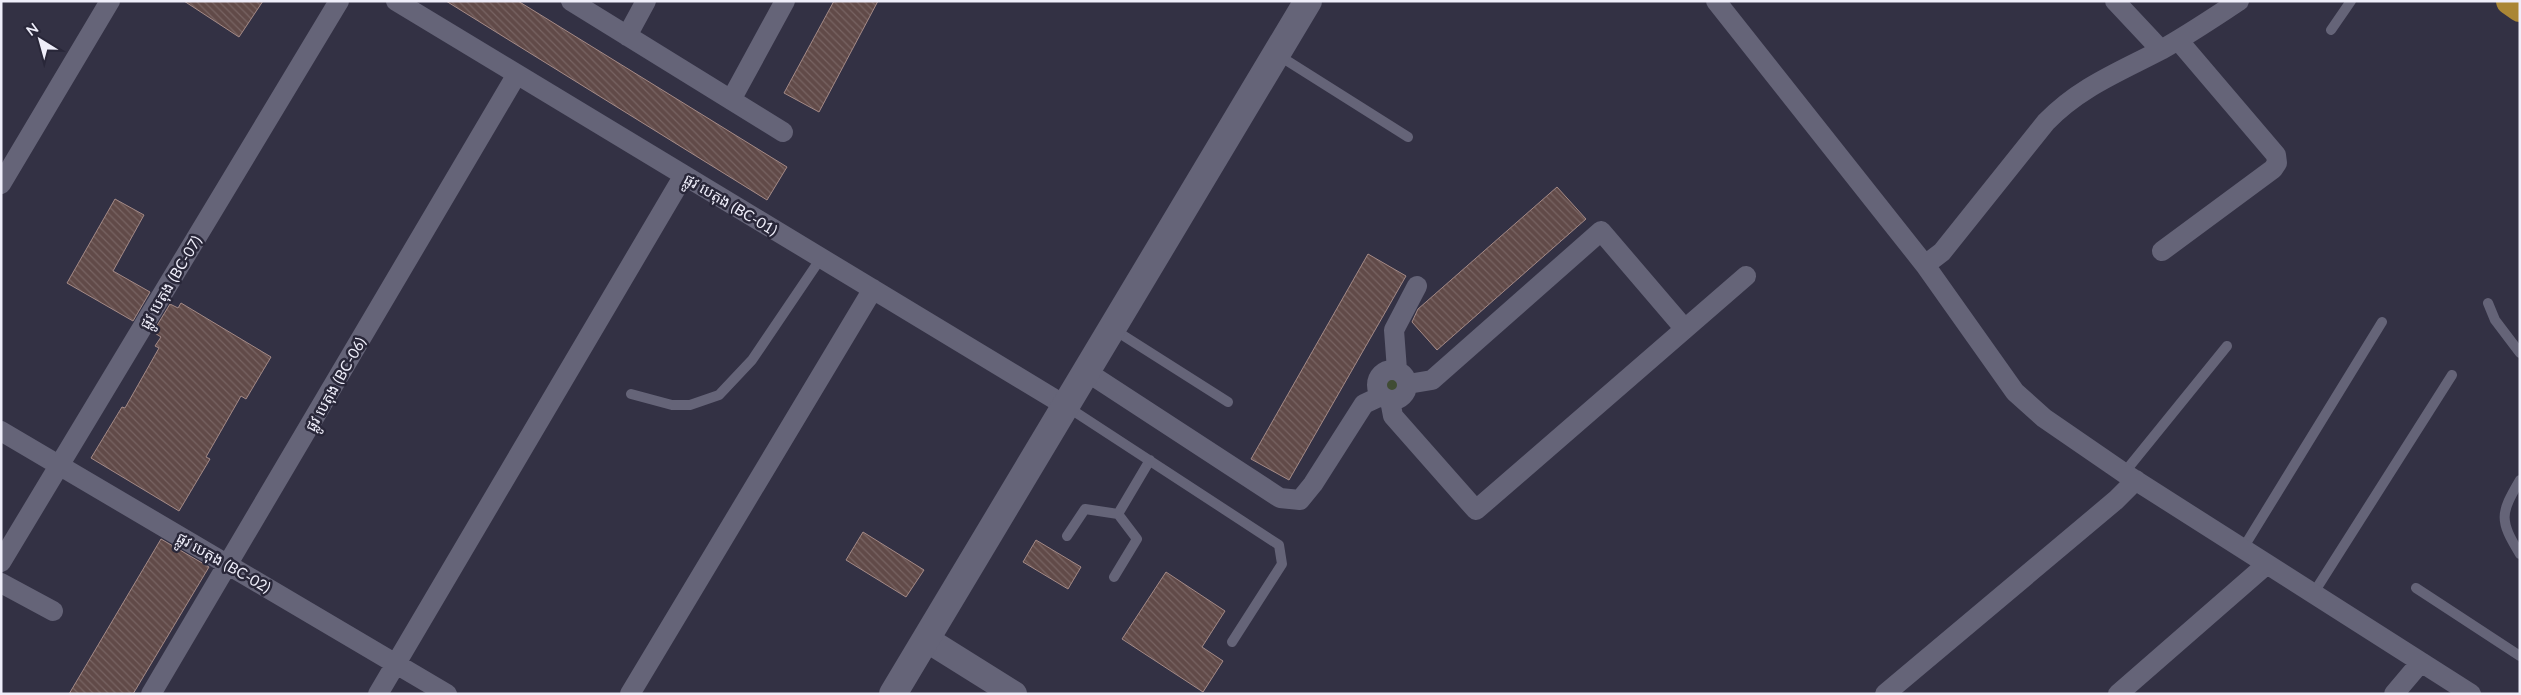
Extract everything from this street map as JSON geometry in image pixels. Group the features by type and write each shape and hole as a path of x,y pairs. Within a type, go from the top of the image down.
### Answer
{"highway":[{"path":"2510,1 2520,8"}],"main road":[{"path":"893,694 1308,1"}],"street":[{"path":"1,184 110,1"},
{"name":"ផ្លូវ បេតុង (BC-07)","path":"1,562 339,1"},
{"name":"ផ្លូវ បេតុង (BC-01)","path":"396,1 1066,406"},
{"path":"571,1 783,132"},
{"path":"627,36 646,1"},
{"path":"731,100 785,1"},
{"path":"1716,1 1925,265 2015,392 2044,418 2130,476 2242,550 2471,694"},
{"path":"2115,1 2169,45 2276,155 2277,163 2273,169 2162,251"},
{"path":"1925,265 1942,252 2046,122 2064,103 2085,88 2169,45 2239,1"},
{"name":"ផ្លូវ បេតុង (BC-06)","path":"151,694 517,74"},
{"path":"378,694 684,175"},
{"path":"1684,328 1601,230 1432,380 1403,377 1387,370 1379,376 1377,387 1386,398 1393,416 1476,510 1746,276"},
{"path":"1087,372 1280,498 1300,500 1313,484 1364,404 1403,396 1403,377 1394,330 1417,286"},
{"path":"630,694 873,289"},
{"name":"ផ្លូវ បេតុង (BC-02)","path":"1,431 447,694"},
{"path":"1885,694 2116,500 2130,476"},
{"path":"2118,694 2266,565"},
{"path":"1,583 53,611"},
{"path":"926,639 1014,694"},
{"path":"2394,694 2421,662"}],"lane":[{"path":"2331,30 2350,1"},
{"path":"1277,54 1408,137"},
{"path":"631,394 672,405 690,405 719,395 752,360 821,258"},
{"path":"2488,303 2495,320 2520,353"},
{"path":"2242,550 2382,322"},
{"path":"1112,329 1228,402"},
{"path":"2130,476 2227,346"},
{"path":"2313,594 2452,375"},
{"path":"1066,406 1279,545 1282,564 1232,642"},
{"path":"1118,514 1150,460"},
{"path":"2520,480 2506,503 2503,521 2520,554"},
{"path":"1067,536 1085,509 1118,514 1137,538 1114,576"},
{"path":"2416,588 2520,656"}],"green space":[{"path":"1392,374 1399,377 1402,384 1399,391 1392,394 1385,391 1382,384 1385,377"}],"building":[{"path":"184,1 263,1 239,37"},
{"path":"446,1 518,1 787,167 767,200"},
{"path":"834,1 878,1 819,112 784,93"},
{"path":"1557,187 1586,219 1437,350 1412,322 1418,309"},
{"path":"115,199 144,215 113,271 150,292 133,321 67,283"},
{"path":"1368,254 1406,276 1289,480 1251,459"},
{"path":"181,303 271,357 246,399 241,396 206,457 210,459 179,511 91,458 122,407 125,408 159,348 155,346 161,337 153,332 170,304 178,308"},
{"path":"863,532 924,570 906,597 846,560"},
{"path":"161,539 209,567 133,694 69,694"},
{"path":"1036,540 1081,567 1068,589 1023,562"},
{"path":"1166,572 1225,611 1202,647 1223,661 1203,692 1122,639"}]}
